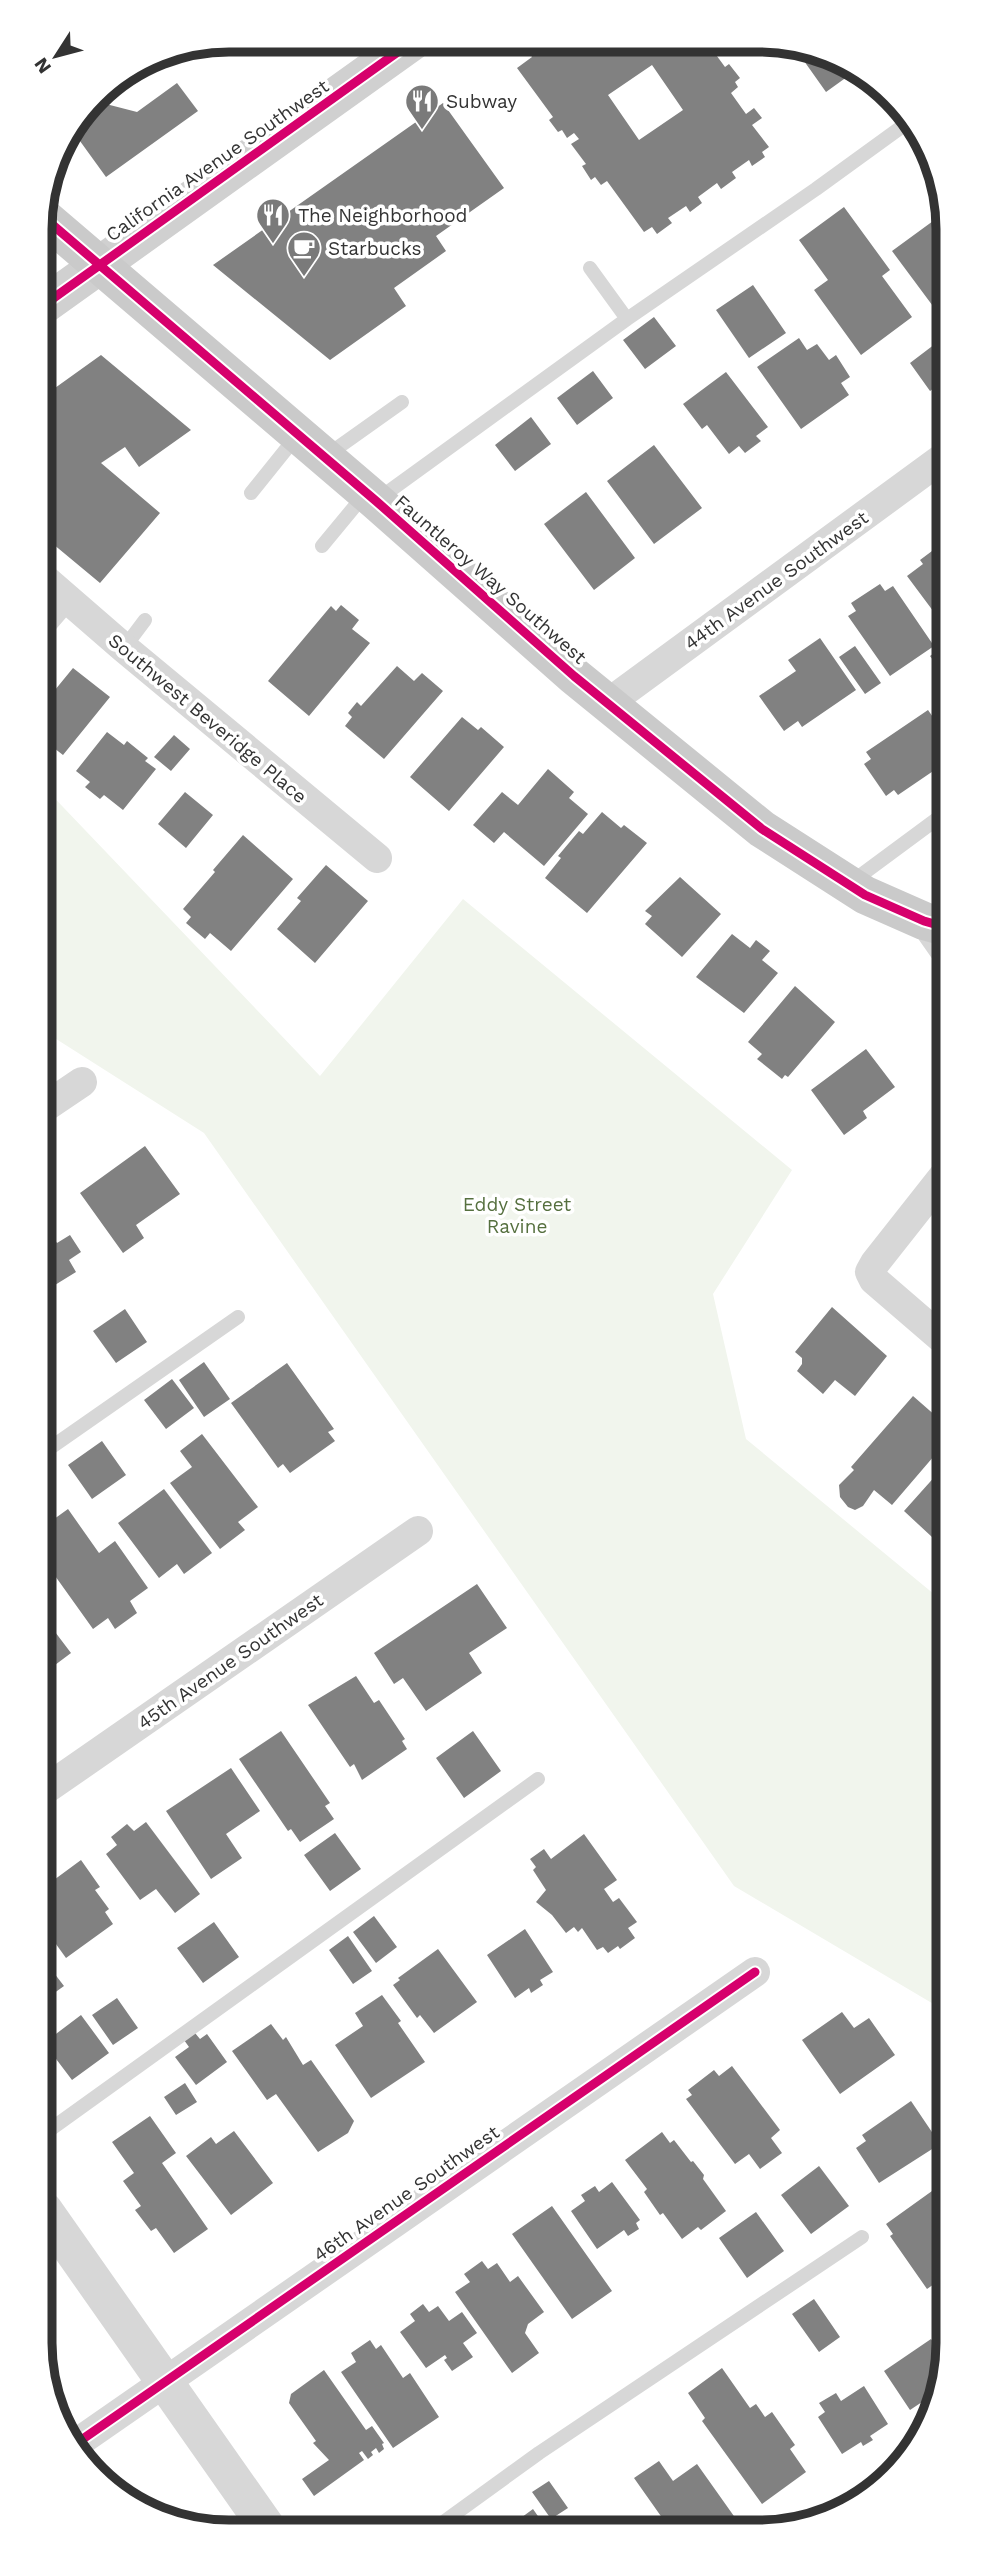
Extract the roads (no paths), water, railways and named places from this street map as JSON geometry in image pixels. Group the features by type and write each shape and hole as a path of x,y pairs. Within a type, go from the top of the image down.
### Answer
{"main road":[{"name":"California Avenue Southwest","path":"53,298 398,52"},
{"name":"Fauntleroy Way Southwest","path":"53,225 607,704 762,830 865,895 936,932"}],"street":[{"name":"44th Avenue Southwest","path":"607,704 936,463"},
{"name":"Southwest Beveridge Place","path":"53,586 377,858"},
{"path":"53,1102 82,1082"},
{"path":"935,1333 874,1280 870,1272 874,1263 936,1186"},
{"name":"45th Avenue Southwest","path":"52,1785 418,1531"},
{"name":"46th Avenue Southwest","path":"81,2440 755,1972"},
{"path":"52,2222 262,2520"}],"lane":[{"path":"322,546 371,498 902,127"},
{"path":"590,268 627,319"},
{"path":"251,493 310,447 402,402"},
{"path":"53,622 71,601"},
{"path":"124,648 145,620"},
{"path":"848,884 936,820"},
{"path":"52,1446 238,1317"},
{"path":"52,2128 538,1779"},
{"path":"446,2520 539,2453 862,2237"}],"place":[{"name":"Subway","path":"422,131"},
{"name":"The Neighborhood","path":"273,245"},
{"name":"Starbucks","path":"304,278"}],"park label":[{"name":"Eddy Street Ravine","path":"517,1215"}]}
